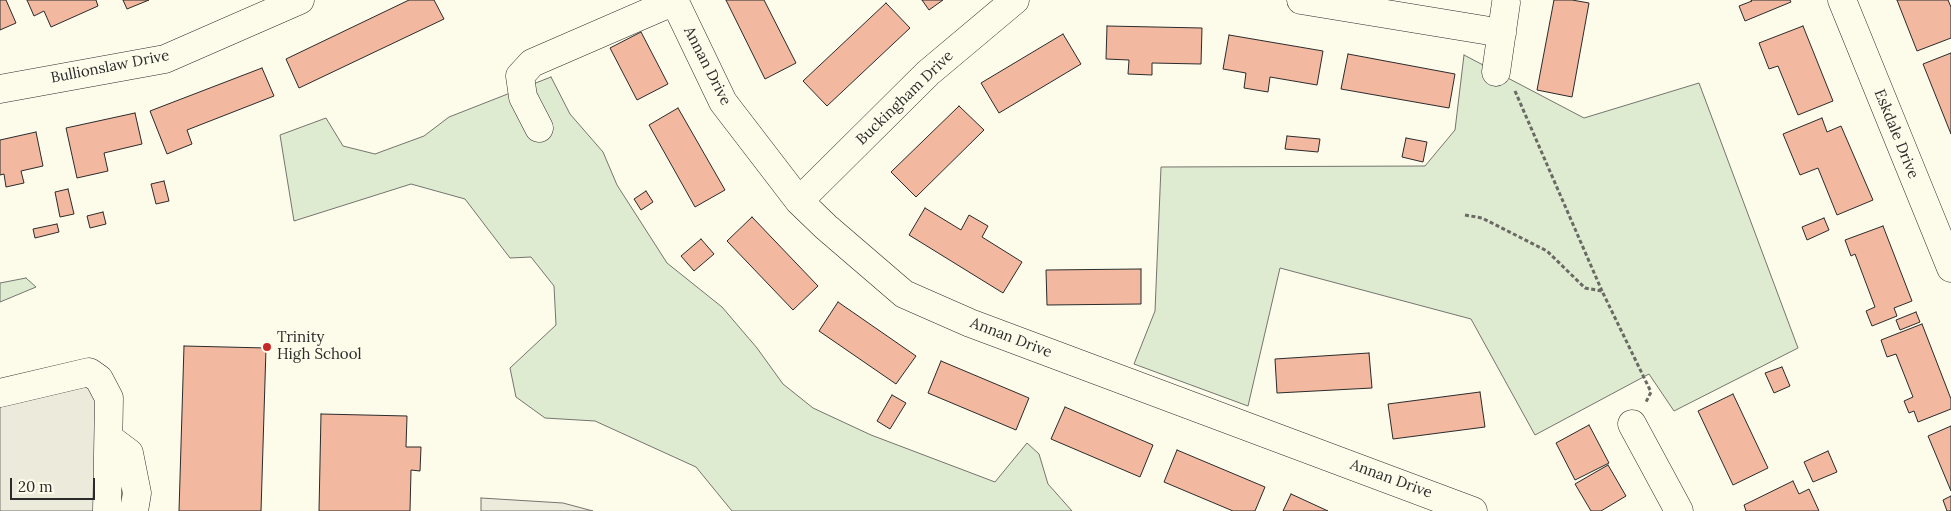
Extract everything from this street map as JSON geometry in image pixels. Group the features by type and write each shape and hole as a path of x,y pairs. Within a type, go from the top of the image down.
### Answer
{"street":[{"name":"Bullionslaw Drive","path":"0,89 165,59 300,0"},
{"name":"Annan Drive","path":"675,0 723,102 799,201 904,294 970,323 1473,511"},
{"path":"539,128 523,97 520,76 532,63 675,0"},
{"name":"Buckingham Drive","path":"799,201 928,73 1014,0"},
{"path":"1301,0 1374,6 1502,33"},
{"name":"Eskdale Drive","path":"1842,0 1951,268"},
{"path":"1496,72 1506,3"},
{"path":"0,393 89,372 99,379 109,398 107,511"},
{"path":"1632,424 1679,511"},
{"path":"109,438 129,453 138,493 134,511"}],"path":[{"path":"1518,96 1602,291 1651,392 1632,424"},
{"path":"1465,215 1482,218 1547,251 1586,288 1602,291"}],"green space":[{"path":"1464,55 1584,118 1699,83 1798,348 1674,411 1649,374 1535,435 1471,319 1280,268 1248,406 1134,364 1155,311 1161,167 1425,166 1455,130"},
{"path":"551,77 570,114 603,152 617,185 667,263 722,307 757,348 783,384 813,408 871,435 995,482 1027,443 1039,454 1048,484 1072,511 732,511 696,467 595,421 545,418 516,397 510,368 556,325 554,286 531,257 510,258 465,199 411,184 294,221 280,135 326,118 343,146 375,154 424,136 449,117"},
{"path":"26,278 36,287 0,302 0,283"}],"shaded area":[{"path":"99,379 107,511 0,511 0,393"},
{"path":"481,498 563,503 593,511 481,511"}],"building":[{"path":"0,0 6,0 16,23 0,30"},
{"path":"27,0 96,0 98,6 51,27 44,11 34,16"},
{"path":"123,0 149,0 127,9"},
{"path":"409,0 434,0 444,19 299,88 286,59"},
{"path":"726,0 764,0 796,63 765,79"},
{"path":"922,0 943,0 929,10"},
{"path":"1554,0 1572,0 1589,3 1572,97 1537,90"},
{"path":"1751,0 1790,0 1791,2 1745,21 1739,6"},
{"path":"1897,0 1948,0 1951,7 1951,38 1917,51"},
{"path":"886,3 910,28 827,106 803,81"},
{"path":"1107,26 1202,28 1201,64 1152,63 1152,75 1128,74 1129,60 1106,59"},
{"path":"1803,26 1833,101 1798,115 1778,66 1769,69 1759,43"},
{"path":"641,32 668,84 637,100 610,48"},
{"path":"1063,34 1081,64 999,113 981,83"},
{"path":"1229,35 1323,51 1317,85 1270,77 1268,92 1244,88 1246,73 1223,69"},
{"path":"1951,53 1951,134 1923,64"},
{"path":"1348,54 1455,74 1449,108 1341,89"},
{"path":"262,68 274,96 187,130 192,144 167,154 150,111"},
{"path":"959,106 984,130 916,197 891,172"},
{"path":"678,108 725,190 695,207 649,125"},
{"path":"135,113 142,144 104,153 108,171 77,178 66,128"},
{"path":"1822,118 1827,132 1841,126 1873,200 1837,215 1818,168 1800,175 1783,134"},
{"path":"36,132 43,166 21,171 24,183 6,187 4,174 0,175 0,140"},
{"path":"1287,136 1320,139 1318,152 1285,149"},
{"path":"1406,138 1427,142 1423,162 1402,157"},
{"path":"164,181 169,201 156,204 151,184"},
{"path":"68,189 74,214 60,217 55,192"},
{"path":"646,191 653,202 641,210 634,199"},
{"path":"925,208 961,230 969,215 988,226 982,237 1022,262 1003,293 909,235"},
{"path":"103,212 106,224 90,228 87,216"},
{"path":"752,217 818,286 793,310 727,241"},
{"path":"1824,218 1829,230 1807,240 1802,227"},
{"path":"57,224 59,232 35,238 33,229"},
{"path":"1883,226 1912,301 1894,308 1897,316 1872,326 1866,311 1875,307 1855,254 1851,256 1845,240"},
{"path":"701,239 714,254 694,271 681,256"},
{"path":"1141,269 1141,304 1047,305 1046,270"},
{"path":"838,302 916,356 896,384 819,331"},
{"path":"1916,312 1920,322 1900,330 1896,320"},
{"path":"1922,324 1951,399 1951,409 1918,422 1914,411 1909,413 1904,401 1913,397 1896,354 1887,357 1881,340"},
{"path":"184,346 266,348 261,511 179,511"},
{"path":"1369,353 1372,388 1277,393 1275,359"},
{"path":"941,361 1029,398 1016,430 928,393"},
{"path":"1782,367 1790,386 1774,393 1765,373"},
{"path":"1480,392 1485,427 1393,439 1388,404"},
{"path":"1733,394 1768,468 1733,485 1698,411"},
{"path":"892,395 906,403 890,429 877,421"},
{"path":"1065,407 1153,445 1140,477 1051,439"},
{"path":"321,414 407,416 406,447 421,447 420,471 411,470 410,511 319,511"},
{"path":"1589,425 1609,463 1575,480 1556,443"},
{"path":"1951,426 1951,491 1928,436"},
{"path":"1177,450 1265,487 1255,511 1233,511 1164,482"},
{"path":"1828,451 1837,472 1813,482 1804,462"},
{"path":"1608,465 1626,496 1601,511 1591,511 1575,484"},
{"path":"1793,481 1799,494 1809,489 1819,511 1746,511 1744,505"},
{"path":"1291,494 1328,511 1283,511"},
{"path":"1951,496 1951,511 1947,511 1943,500"}],"place":[{"name":"Trinity High School","path":"267,347"}]}
